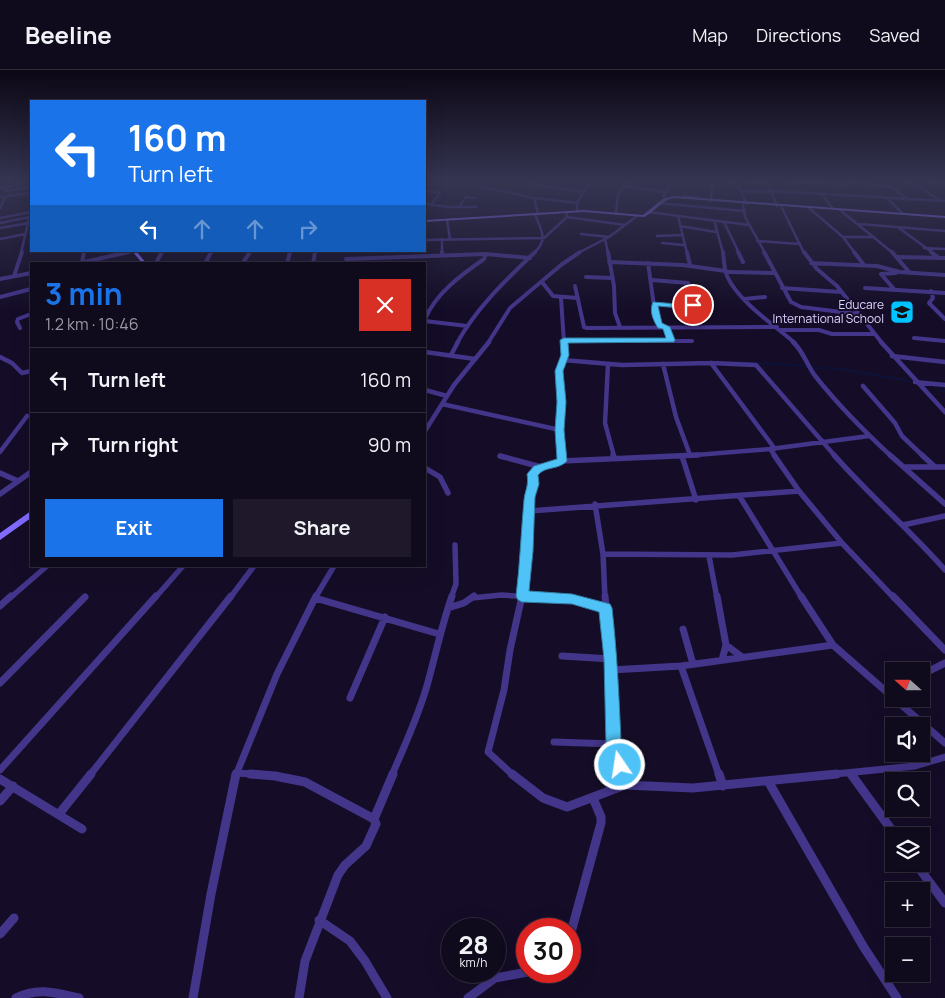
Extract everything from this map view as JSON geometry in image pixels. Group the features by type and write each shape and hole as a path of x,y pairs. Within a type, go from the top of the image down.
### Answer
{"street":[{"path":"0,228 21,224"},
{"path":"14,276 22,255 29,224"},
{"path":"448,224 450,239"},
{"path":"451,355 467,326 491,294 542,246 544,238 540,224"},
{"path":"426,240 544,238 559,224"},
{"path":"621,224 626,225"},
{"path":"715,224 728,280 744,299 800,348 815,376 869,436 945,504"},
{"path":"725,224 743,262"},
{"path":"743,224 749,225 774,274 791,302 798,306 857,314"},
{"path":"789,224 811,263 841,292 892,356 945,412"},
{"path":"825,224 843,237 864,266"},
{"path":"859,224 898,257 910,273"},
{"path":"863,224 945,231"},
{"path":"426,429 447,396 503,322 510,308 586,248 607,238 626,225"},
{"path":"690,265 680,226 716,232"},
{"path":"898,227 938,258"},
{"path":"0,240 25,234"},
{"path":"582,234 607,238"},
{"path":"657,236 682,235"},
{"path":"843,237 874,236"},
{"path":"607,238 609,262 613,278 615,313 620,327"},
{"path":"442,240 442,255"},
{"path":"757,241 800,244"},
{"path":"662,243 684,245"},
{"path":"924,248 945,249"},
{"path":"84,252 82,262 129,252"},
{"path":"135,252 144,262"},
{"path":"157,261 162,252"},
{"path":"346,259 486,254 530,258"},
{"path":"426,317 428,312 455,279 484,259 486,254"},
{"path":"402,257 402,262"},
{"path":"898,257 945,258"},
{"path":"366,262 367,258"},
{"path":"609,262 690,265 726,271 774,274"},
{"path":"648,263 652,280 654,310 660,327"},
{"path":"811,263 864,266 900,272 945,275"},
{"path":"884,268 885,273"},
{"path":"894,289 881,275 900,272"},
{"path":"0,279 30,273"},
{"path":"586,277 613,278"},
{"path":"652,280 688,283 693,305 691,307 655,304"},
{"path":"542,282 550,294 561,298 578,298"},
{"path":"575,286 584,327 779,329 819,330 832,334 873,334"},
{"path":"782,288 841,292"},
{"path":"865,288 945,293"},
{"path":"0,297 30,289"},
{"path":"931,291 933,298 929,303 945,319"},
{"path":"744,299 765,297"},
{"path":"561,298 561,321 565,355 559,371 562,402 560,430 562,461"},
{"path":"20,328 17,322 18,319 30,314"},
{"path":"426,320 467,326"},
{"path":"666,327 671,340"},
{"path":"914,338 945,341"},
{"path":"564,340 692,341"},
{"path":"426,352 475,359"},
{"path":"0,356 12,363 22,373 30,371"},
{"path":"892,356 945,362"},
{"path":"563,360 608,364 711,363 756,365 823,443 945,570"},
{"path":"711,363 773,449 799,491 842,543 945,650"},
{"path":"608,364 604,403 605,426 607,440 614,457"},
{"path":"663,364 676,417 690,455"},
{"path":"915,382 945,385"},
{"path":"863,386 895,423 902,436 935,467"},
{"path":"426,390 447,396"},
{"path":"442,404 560,430"},
{"path":"0,452 27,416"},
{"path":"500,456 541,466 555,465 562,461 614,457 682,456 773,449 869,436"},
{"path":"682,456 696,500"},
{"path":"541,466 532,474 534,484 530,494 522,596 510,650 504,690 488,752 520,782 549,802 567,806 625,785 693,788 723,786 915,766 945,757"},
{"path":"904,467 945,468"},
{"path":"426,468 435,472 444,480 448,493"},
{"path":"0,473 18,482"},
{"path":"0,494 30,473"},
{"path":"529,510 595,504 740,497 799,491"},
{"path":"740,497 833,645 885,690"},
{"path":"595,504 604,554 605,608 611,659 614,744 625,785"},
{"path":"0,537 30,515"},
{"path":"903,525 945,516"},
{"path":"604,554 709,556 773,552 842,543"},
{"path":"299,998 305,961 318,920 338,875 370,840 376,824 374,819 415,722 426,688 438,634 458,577 455,545"},
{"path":"709,556 726,645 722,660"},
{"path":"0,606 46,567"},
{"path":"0,770 182,567"},
{"path":"59,814 253,567"},
{"path":"193,998 211,894 236,773 277,674 315,598 333,567"},
{"path":"448,608 464,603 478,595 572,599 605,608"},
{"path":"0,683 85,597"},
{"path":"315,598 438,634"},
{"path":"350,698 385,617"},
{"path":"683,629 693,664"},
{"path":"726,645 742,657"},
{"path":"611,670 681,666 833,645"},
{"path":"562,656 611,659"},
{"path":"930,670 945,663"},
{"path":"681,666 723,786"},
{"path":"905,708 945,743"},
{"path":"554,742 614,744"},
{"path":"236,773 275,776 305,782 374,819"},
{"path":"850,773 889,827"},
{"path":"0,779 82,829"},
{"path":"768,781 811,858 897,998"},
{"path":"0,801 12,786"},
{"path":"575,918 601,823 601,817 593,798"},
{"path":"922,872 945,903"},
{"path":"0,934 14,918"},
{"path":"318,920 350,941 365,961 387,998"},
{"path":"468,998 495,978 516,974"},
{"path":"16,998 28,991 43,990 79,998"}],"waterway":[{"path":"740,362 807,366"},
{"path":"813,368 834,368 910,381"},
{"path":"933,386 945,391"}],"place":[{"name":"Educare International School","path":"902,312"}],"route":[{"path":"620,765 614,744 611,659 605,608 572,599 522,596 527,551 529,497 534,484 532,474 541,466 555,465 562,461 560,430 562,402 559,368 565,355 564,340 626,342 671,340 666,327 660,327 658,323 654,310 655,304 691,307 693,305"}]}
